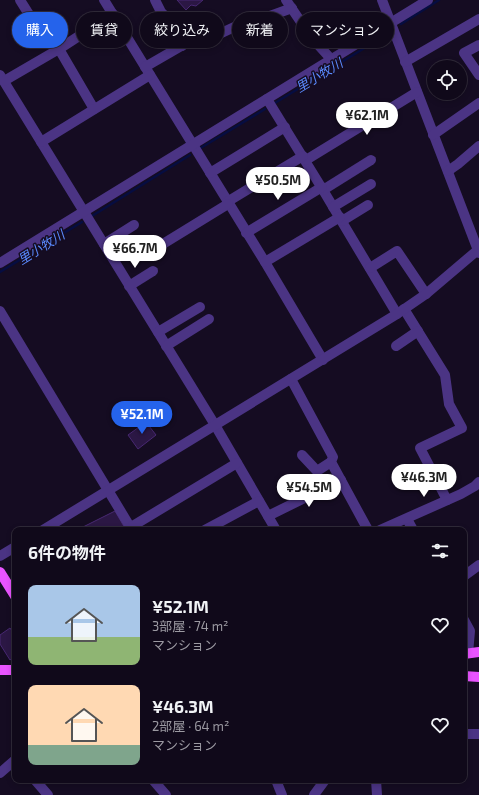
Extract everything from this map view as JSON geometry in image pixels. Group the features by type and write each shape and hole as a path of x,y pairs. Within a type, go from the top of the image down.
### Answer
{"main road":[{"path":"0,572 12,591"},
{"path":"467,653 479,652"},
{"path":"0,670 12,670"},
{"path":"467,676 479,676"}],"street":[{"path":"20,0 28,12"},
{"path":"104,0 111,12"},
{"path":"155,0 161,12"},
{"path":"382,0 386,12"},
{"path":"394,22 428,0"},
{"path":"224,32 289,4 311,37 331,59"},
{"path":"406,62 479,19"},
{"path":"47,527 401,312 426,294 479,250 394,32"},
{"path":"76,38 59,49 2,78 158,332 274,527"},
{"path":"479,45 464,53 479,75"},
{"path":"132,47 265,262 323,360"},
{"path":"42,142 94,109 179,48"},
{"path":"0,263 350,48"},
{"path":"59,49 94,109"},
{"path":"158,247 228,203 417,92"},
{"path":"267,99 370,268 401,312 418,331 445,375 449,404 462,428 420,448 447,500"},
{"path":"433,135 479,103"},
{"path":"210,173 285,127"},
{"path":"448,171 479,146"},
{"path":"246,233 371,160"},
{"path":"334,207 371,184"},
{"path":"265,262 368,205"},
{"path":"104,244 134,225"},
{"path":"110,254 126,244"},
{"path":"370,268 397,251 426,294"},
{"path":"129,286 153,271"},
{"path":"158,332 200,307"},
{"path":"0,311 131,527"},
{"path":"166,346 209,319"},
{"path":"396,346 418,331"},
{"path":"291,379 333,457 331,462 317,471 302,456"},
{"path":"331,462 366,527"},
{"path":"135,527 237,463"},
{"path":"268,516 341,480"},
{"path":"387,527 470,489 479,482"},
{"path":"211,527 259,501"},
{"path":"407,519 411,527"},
{"path":"0,556 12,549"},
{"path":"467,574 479,566"},
{"path":"467,626 470,631 467,648"},
{"path":"467,734 479,734"},
{"path":"0,773 12,763"},
{"path":"38,783 48,795"},
{"path":"156,783 166,795"},
{"path":"277,783 282,795"},
{"path":"314,795 323,783"},
{"path":"376,783 377,795"}],"building":[{"path":"177,0 203,0 196,6 191,5 186,10"},
{"path":"146,422 156,435 138,449 128,435"},
{"path":"115,511 124,527 83,527"},
{"path":"10,628 12,631 12,658 10,660 0,644 0,635"}],"waterway":[{"name":"里小牧川","path":"401,24 439,0"},
{"name":"里小牧川","path":"275,103 364,48"},
{"name":"里小牧川","path":"199,149 265,109"},
{"name":"里小牧川","path":"92,216 190,155"},
{"name":"里小牧川","path":"0,272 82,222"}]}
